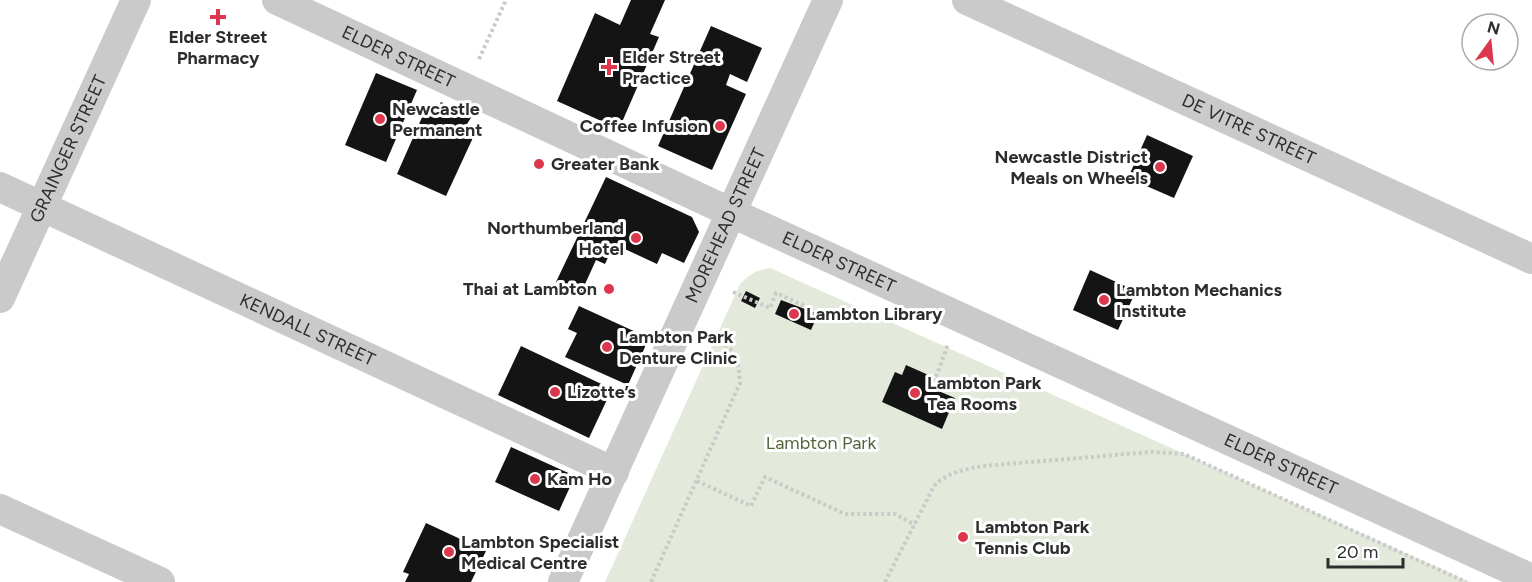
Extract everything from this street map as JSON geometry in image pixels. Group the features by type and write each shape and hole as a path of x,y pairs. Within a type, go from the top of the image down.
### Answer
{"street":[{"name":"GRAINGER STREET","path":"0,298 136,0"},
{"name":"ELDER STREET","path":"277,0 732,213 1532,579"},
{"name":"MOREHEAD STREET","path":"563,582 828,0"},
{"name":"DE VITRE STREET","path":"967,0 1532,259"},
{"name":"KENDALL STREET","path":"0,187 614,472"},
{"path":"0,509 160,582"}],"path":[{"path":"479,59 506,0"},
{"path":"733,292 770,308 776,293 805,306"},
{"path":"651,582 740,383 738,362 729,345 712,338"},
{"path":"932,388 948,344"},
{"path":"885,582 934,486 941,478 955,472 982,466 1152,452 1184,454 1466,582"},
{"path":"697,481 752,506 765,477 845,514 895,514 915,525"}],"green space":[{"name":"Lambton Park","path":"770,268 1470,582 605,582 740,284 754,273"}],"building":[{"name":"Elder Street Practice","path":"631,0 665,0 650,34 659,37 619,129 557,101 595,13 620,25"},
{"path":"711,26 762,48 747,82 730,74 726,85 746,94 712,170 658,146"},
{"name":"Newcastle Permanent","path":"376,73 417,90 386,162 345,145"},
{"path":"441,102 472,116 467,124 477,129 446,196 397,174 427,106 437,111"},
{"name":"Newcastle District Meals on Wheels","path":"1147,135 1193,156 1174,198 1128,178"},
{"name":"Northumberland Hotel","path":"606,177 692,217 699,232 684,263 662,253 657,264 614,244 605,264 596,260 581,293 556,282"},
{"name":"Lambton Mechanics Institute","path":"1090,270 1136,291 1118,330 1073,310"},
{"path":"746,291 760,298 755,308 741,301"},
{"path":"781,300 818,314 811,330 775,314"},
{"name":"Lambton Park Denture Clinic","path":"579,306 649,338 628,385 565,357 577,333 568,329"},
{"name":"Lizotte’s","path":"521,346 612,389 589,438 498,395"},
{"name":"Lambton Park Tea Rooms","path":"906,365 933,377 929,387 955,398 942,429 882,402 895,372 902,375"},
{"name":"Kam Ho","path":"511,447 575,476 559,511 495,482"},
{"name":"Lambton Specialist Medical Centre","path":"426,523 486,551 471,582 405,582 409,574 403,572"}],"place":[{"name":"Elder Street Pharmacy","path":"218,17"},
{"name":"Elder Street Practice","path":"609,67"},
{"name":"Newcastle Permanent","path":"380,119"},
{"name":"Coffee Infusion","path":"720,126"},
{"name":"Greater Bank","path":"539,164"},
{"name":"Newcastle District Meals on Wheels","path":"1160,167"},
{"name":"Northumberland Hotel","path":"636,238"},
{"name":"Thai at Lambton","path":"609,289"},
{"name":"Lambton Mechanics Institute","path":"1104,300"},
{"name":"Lambton Library","path":"794,314"},
{"name":"Lambton Park Denture Clinic","path":"607,347"},
{"name":"Lizotte’s","path":"555,392"},
{"name":"Lambton Park Tea Rooms","path":"915,393"},
{"name":"Kam Ho","path":"535,479"},
{"name":"Lambton Park Tennis Club","path":"963,537"},
{"name":"Lambton Specialist Medical Centre","path":"449,552"}]}
